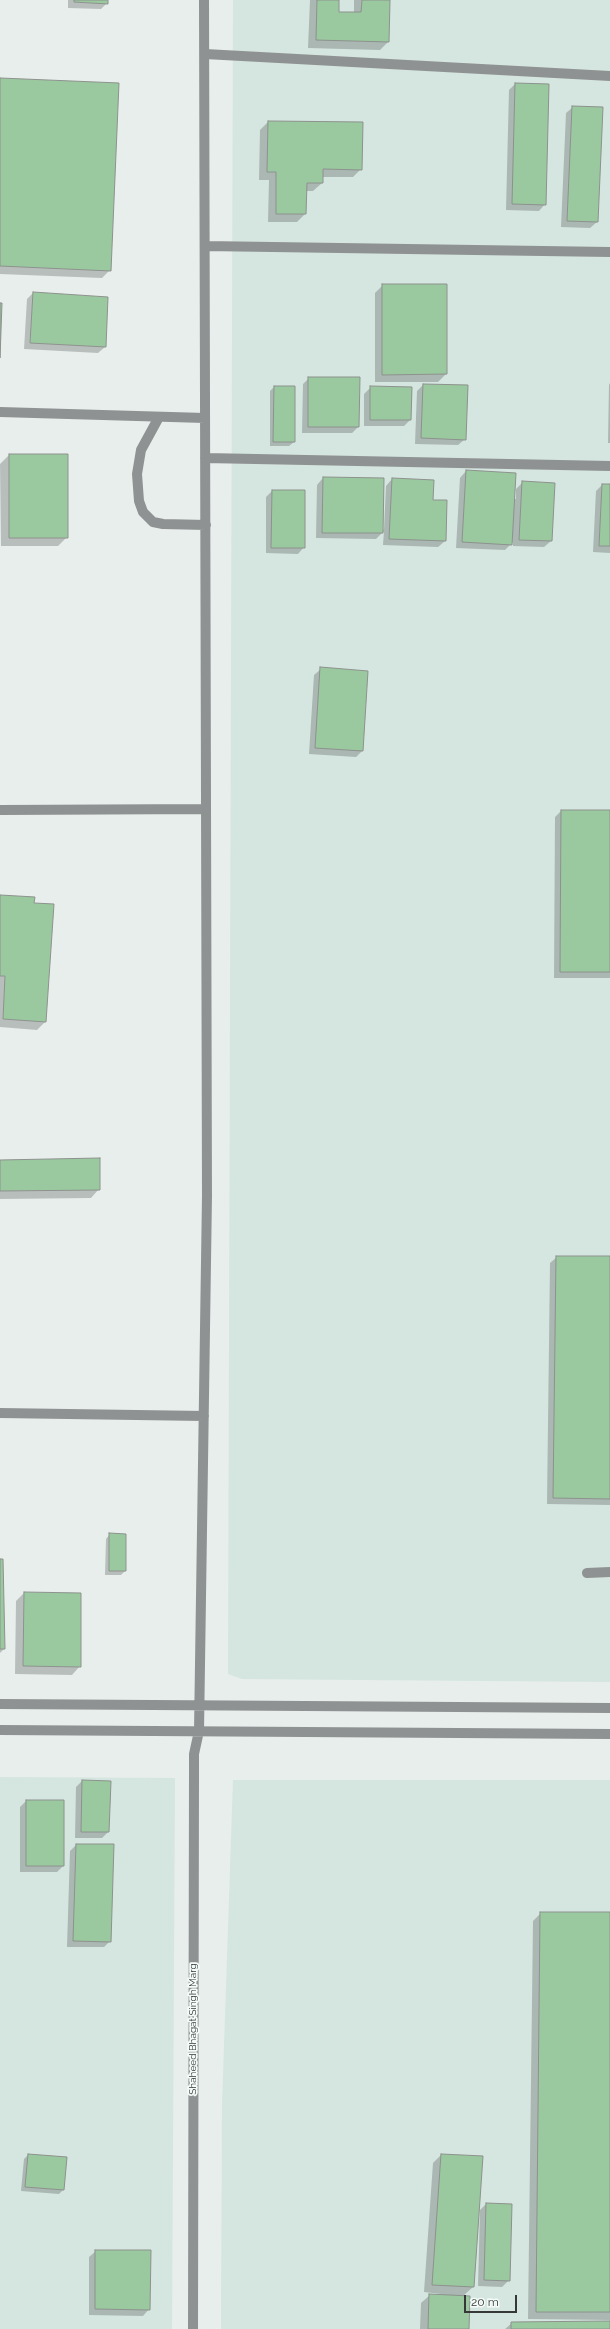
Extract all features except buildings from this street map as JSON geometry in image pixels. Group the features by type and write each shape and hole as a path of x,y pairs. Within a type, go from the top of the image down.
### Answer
{"street":[{"name":"Shaheed Bhagat Singh Marg","path":"193,2329 194,1754 200,1731 199,1705 207,1195 204,0"},
{"path":"205,54 610,76"},
{"path":"205,246 610,252"},
{"path":"0,412 205,418"},
{"path":"159,417 141,450 137,474 139,501 143,512 153,522 163,524 206,525"},
{"path":"206,458 610,466"},
{"path":"0,810 206,809"},
{"path":"0,1413 204,1416"},
{"path":"587,1573 610,1572"},
{"path":"0,1704 610,1708"},
{"path":"0,1730 610,1734"}],"shaded area":[{"path":"233,0 610,0 610,1682 242,1679 228,1674"},
{"path":"0,1777 175,1778 172,2329 0,2329"},
{"path":"233,1780 610,1780 610,2329 221,2329 222,2106"}]}
